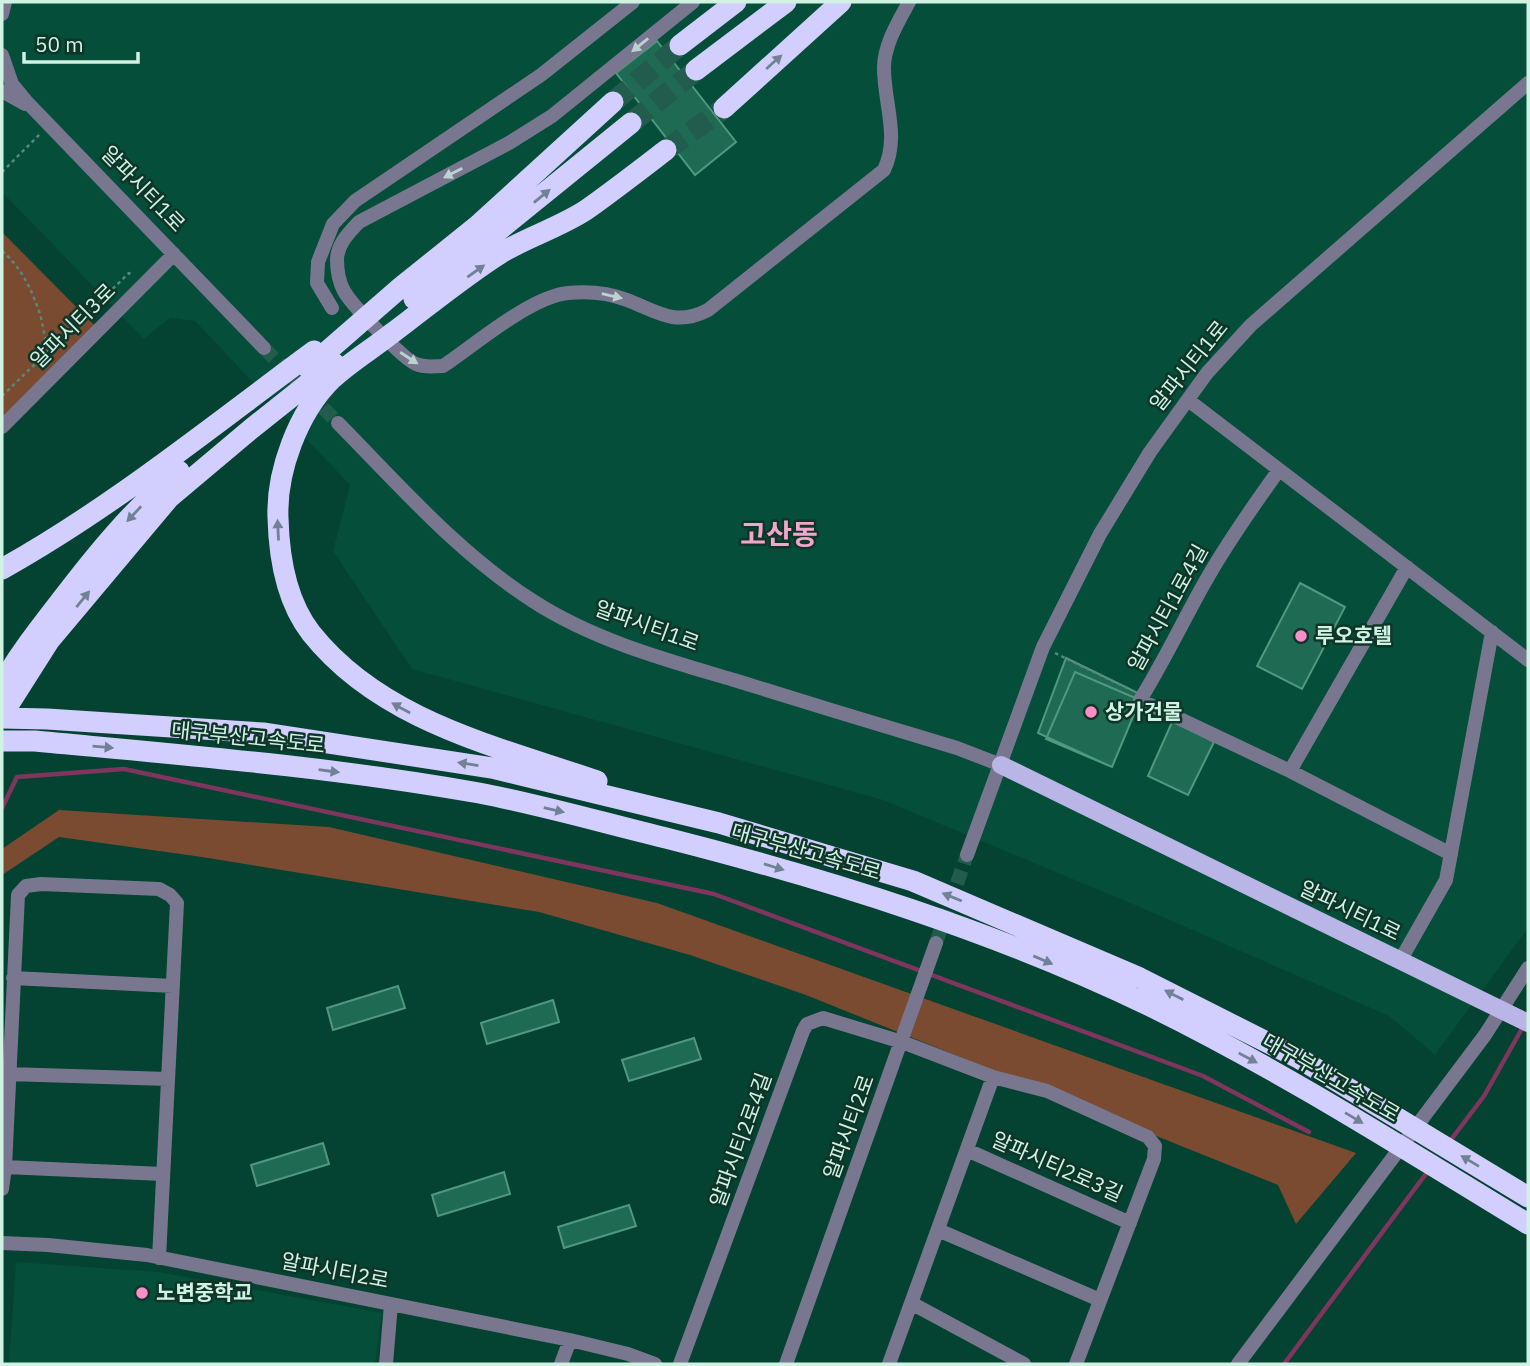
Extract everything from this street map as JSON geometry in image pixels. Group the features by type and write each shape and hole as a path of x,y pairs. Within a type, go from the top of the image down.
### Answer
{"highway":[{"path":"680,45 736,2"},
{"path":"696,70 786,2"},
{"path":"724,108 841,2"},
{"path":"411,300 477,226 613,102"},
{"path":"2,684 50,614 98,553 157,489 411,300 631,122"},
{"path":"411,300 584,211 666,150"},
{"path":"2,569 321,366"},
{"path":"2,716 49,641 169,498 321,366"},
{"path":"321,366 310,409 289,449 278,498 278,541 283,566 299,613 310,632 357,678 416,716 719,823"},
{"name":"대구부산고속도로","path":"2,716 263,733 492,768 719,823 913,881 1140,978 1300,1059 1528,1197"},
{"name":"대구부산고속도로","path":"2,741 35,741 262,762 480,793 738,857 902,906 981,933 1146,1004 1295,1083 1528,1224"}],"main road":[{"name":"알파시티1로","path":"1001,765 1528,1023"}],"street":[{"path":"2,14 5,2"},
{"path":"332,308 317,283 318,261 333,224 355,201 541,75 633,2"},
{"path":"693,2 552,116 509,144 359,222 348,234 340,246 337,258 344,292 398,351 415,364 426,367 443,366 547,297 568,293 599,293 677,319 692,318 708,310 884,170 892,146 884,65 896,25 909,2"},
{"name":"알파시티1로","path":"2,55 12,84 264,348"},
{"name":"알파시티1로","path":"338,423 455,542 486,569 534,602 579,626 655,656 957,748 1001,765 1044,647 1100,534 1150,453 1208,373 1251,325 1528,82"},
{"path":"2,91 36,110"},
{"name":"알파시티3로","path":"2,428 174,254"},
{"path":"1188,400 1528,660"},
{"name":"알파시티1로4길","path":"1279,470 1243,520 1205,582 1168,654 1140,700 1290,771 1451,854"},
{"path":"1290,771 1407,567"},
{"path":"1400,961 1446,880 1492,632"},
{"path":"967,855 1001,765"},
{"path":"2,1189 18,895 26,886 41,884 159,889 177,903 159,1258"},
{"name":"알파시티2로","path":"786,1364 936,943"},
{"path":"1238,1364 1485,1035 1528,968"},
{"path":"13,978 173,986"},
{"name":"알파시티2로4길","path":"680,1364 807,1024 823,1018 902,1042"},
{"name":"알파시티2로3길","path":"902,1042 993,1077 1047,1091 1148,1137 1155,1146 1154,1159 1076,1364"},
{"path":"8,1074 168,1079"},
{"name":"알파시티2로3길","path":"889,1364 993,1077"},
{"name":"알파시티2로3길","path":"967,1150 1130,1223"},
{"path":"5,1167 163,1174"},
{"path":"938,1230 1100,1300"},
{"name":"알파시티2로","path":"2,1243 48,1245 159,1258 570,1340 628,1354 655,1364"},
{"path":"911,1303 1024,1364"},
{"path":"386,1364 391,1304"},
{"path":"561,1364 570,1340"}],"path":[{"path":"2,172 50,125"},
{"path":"2,251 24,277 40,314 48,352 57,371"},
{"path":"2,396 130,273 142,287"},
{"path":"1044,647 1142,695 1140,700"}],"shaded area":[{"path":"2,2 1528,2 1528,928 1435,1055 1389,1016 1142,908 883,800 412,669 333,551 350,485 195,321 170,318 144,339 2,192"},
{"path":"2,232 99,330 2,427"},
{"path":"59,810 329,827 657,903 1356,1153 1296,1224 1278,1185 806,995 690,955 539,912 202,857 59,837 2,875 2,849"},
{"name":"노변중학교","path":"16,1262 159,1272 382,1313 375,1364 9,1364"}],"building":[{"path":"657,41 736,142 695,175 616,73"},
{"name":"루오호텔","path":"1300,583 1345,607 1302,689 1257,666"},
{"name":"상가건물","path":"1066,658 1142,695 1112,767 1038,733"},
{"name":"상가건물","path":"1075,672 1140,700 1112,767 1046,739"},
{"path":"1173,720 1214,742 1188,795 1148,776"},
{"path":"398,986 405,1008 333,1030 327,1008"},
{"path":"553,1000 559,1022 487,1044 481,1023"},
{"path":"694,1038 701,1059 629,1081 622,1060"},
{"path":"323,1143 329,1164 257,1186 251,1165"},
{"path":"504,1172 510,1194 438,1216 432,1195"},
{"path":"629,1205 636,1226 564,1248 558,1227"}],"waterway":[{"path":"2,808 17,777 124,769 714,894 1203,1076 1309,1132"},
{"path":"1450,1141 1484,1096 1524,1025"},
{"path":"1284,1364 1428,1171"}],"tunnel":[{"path":"613,102 680,45"},
{"path":"631,123 696,70"},
{"path":"666,150 724,108"},
{"path":"264,348 338,423"},
{"path":"936,943 967,855"}],"place":[{"name":"루오호텔","path":"1301,636"},
{"name":"상가건물","path":"1091,712"},
{"name":"노변중학교","path":"142,1293"}],"district":[{"name":"고산동","path":"779,534"}]}
